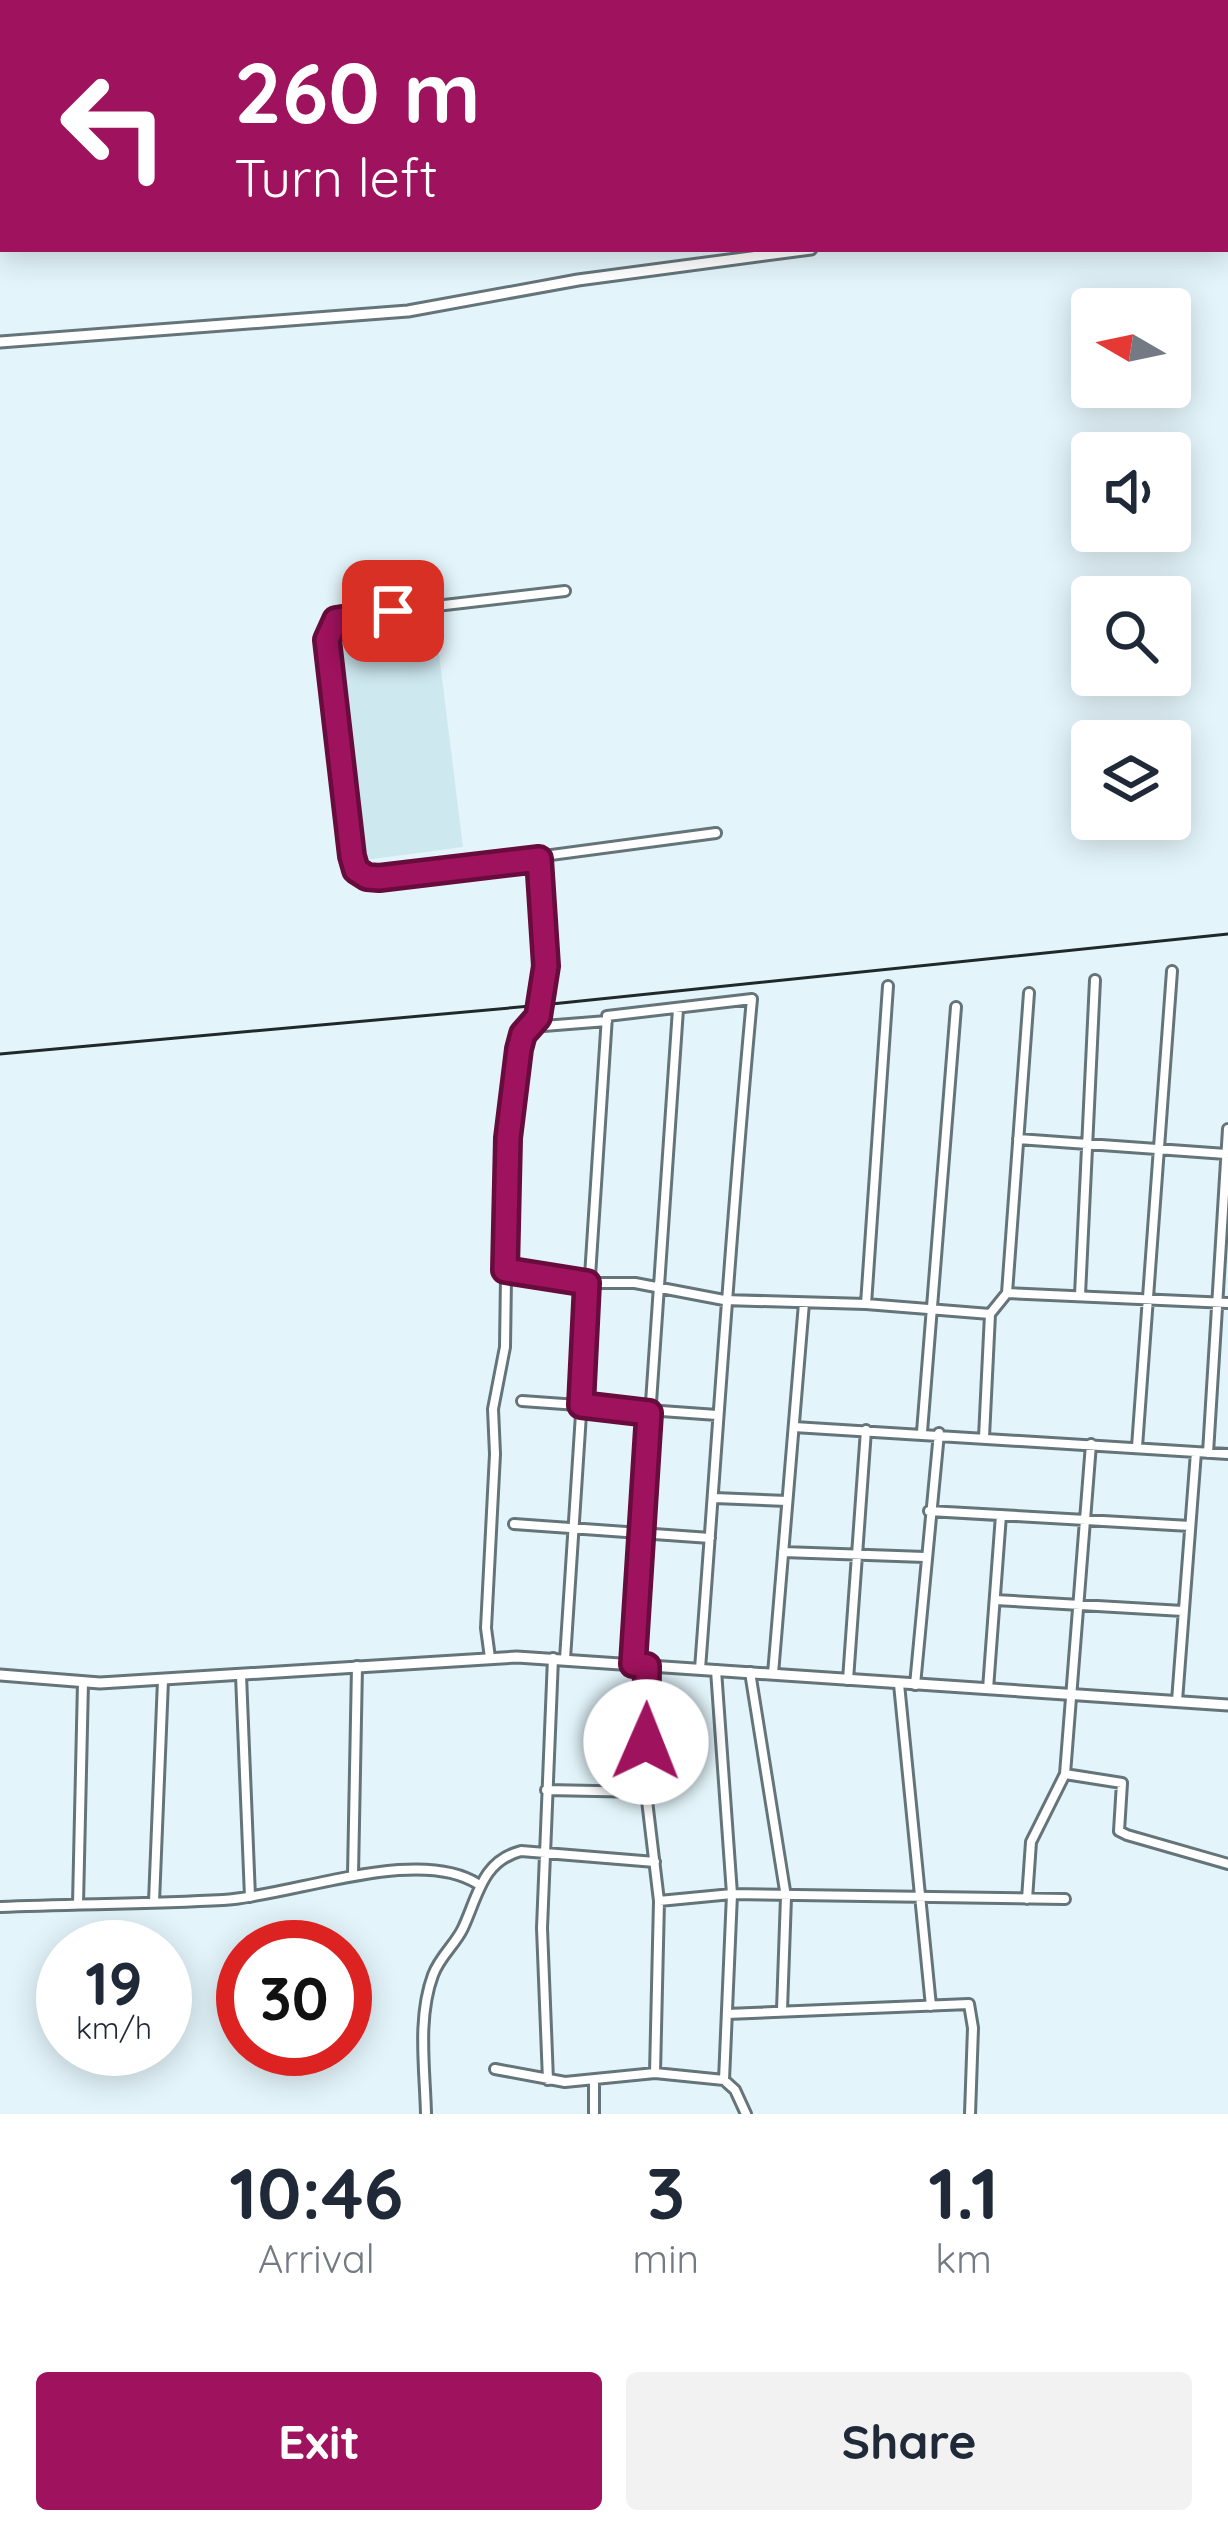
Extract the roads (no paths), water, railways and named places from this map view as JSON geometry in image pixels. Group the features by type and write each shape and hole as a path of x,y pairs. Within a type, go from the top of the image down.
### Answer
{"street":[{"path":"0,342 408,310 578,280 788,252"},
{"path":"565,591 336,620 327,640 356,870 379,878 716,833"},
{"path":"490,1658 493,1409 505,1347 508,1138 519,1049 542,1005 546,966 539,859"},
{"path":"1136,1447 1172,971"},
{"path":"1080,1295 1095,980"},
{"path":"866,1304 888,986"},
{"path":"984,1436 990,1314 1007,1292 1029,992"},
{"path":"548,2080 542,1928 546,1790 574,1528 607,1016 752,999 724,1300 700,1669"},
{"path":"922,1432 956,1007"},
{"path":"633,1664 678,1009"},
{"path":"528,1028 607,1021"},
{"path":"1208,1454 1228,1130"},
{"path":"1018,1138 1227,1155"},
{"path":"505,1270 587,1283 658,1286 724,1300 990,1314"},
{"path":"1007,1292 1228,1304"},
{"path":"773,1674 804,1303"},
{"path":"522,1401 718,1415"},
{"path":"794,1427 1228,1454"},
{"path":"848,1680 866,1430"},
{"path":"915,1684 939,1433"},
{"path":"1027,1899 1031,1842 1065,1774 1091,1444"},
{"path":"1177,1701 1196,1452"},
{"path":"714,1498 787,1501"},
{"path":"929,1511 1190,1526"},
{"path":"988,1690 1001,1515"},
{"path":"514,1524 710,1538"},
{"path":"783,1552 925,1557"},
{"path":"995,1600 1183,1611"},
{"path":"0,1676 83,1682 163,1680 490,1658 559,1659 1228,1705"},
{"path":"353,1876 357,1666"},
{"path":"647,1666 646,1792 659,1901 655,2073"},
{"path":"716,1670 732,1894 724,2080"},
{"path":"750,1672 786,1897 782,2010"},
{"path":"241,1676 250,1897"},
{"path":"154,1902 163,1680"},
{"path":"77,1904 83,1682"},
{"path":"899,1684 931,2006"},
{"path":"1065,1774 1121,1783 1119,1831 1228,1864"},
{"path":"546,1790 646,1792"},
{"path":"426,2114 424,2022 429,1992 443,1953 463,1929 478,1884 506,1855 520,1851 655,1862"},
{"path":"0,1906 250,1897 365,1871 435,1871 466,1876 478,1884"},
{"path":"659,1901 732,1894 1066,1899"},
{"path":"727,2014 969,2005 973,2028 970,2114"},
{"path":"495,2069 548,2080 655,2073 724,2080 735,2090 746,2114"},
{"path":"594,2080 594,2114"}],"railway":[{"path":"0,1054 542,1005 1228,934"}]}
